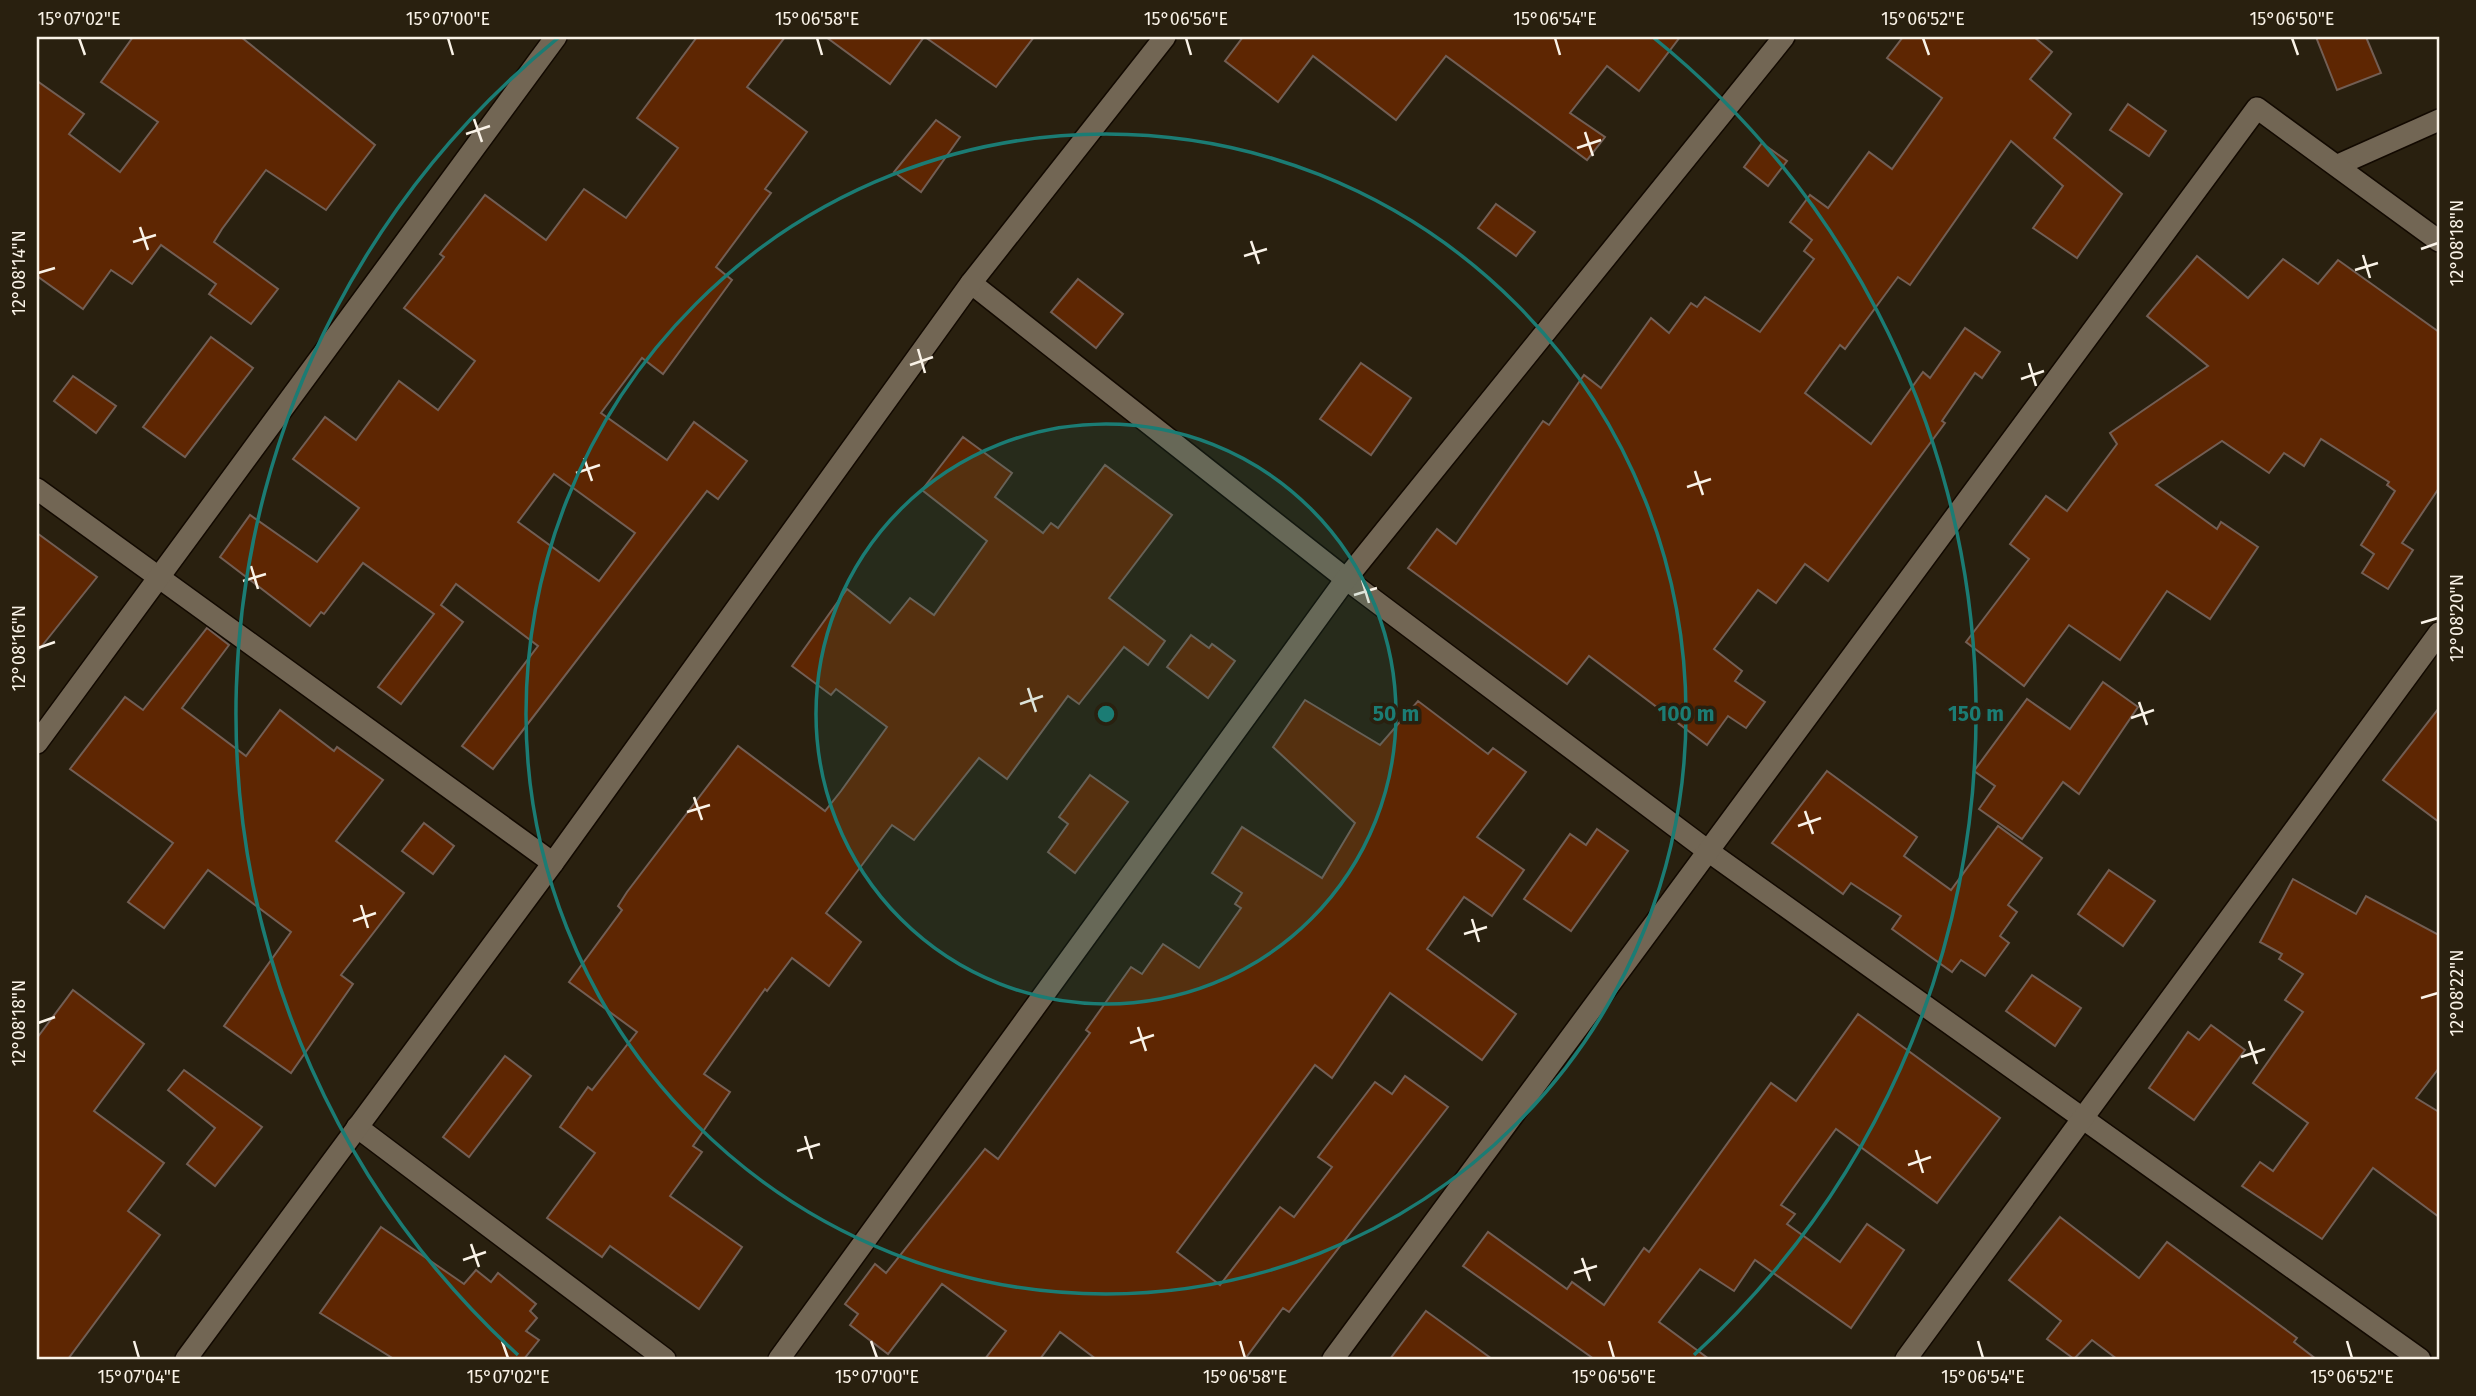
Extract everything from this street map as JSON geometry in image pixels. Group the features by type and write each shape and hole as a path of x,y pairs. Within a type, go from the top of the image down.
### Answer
{"street":[{"path":"37,743 556,37"},
{"path":"186,1359 553,863 971,283 1166,37"},
{"path":"779,1359 1346,579 1784,37"},
{"path":"1333,1359 2257,108 2439,241"},
{"path":"2338,165 2439,120"},
{"path":"971,283 1346,579 1708,851 2420,1359"},
{"path":"37,489 553,863"},
{"path":"1906,1359 2084,1121 2439,633"},
{"path":"358,1127 665,1359"}],"building":[{"path":"133,37 241,37 375,145 326,210 266,170 222,229 214,242 278,289 251,324 209,294 216,284 161,245 132,284 111,270 83,309 37,276 37,81 84,114 69,134 120,172 158,122 101,82"},
{"path":"697,37 785,37 747,87 807,132 765,189 771,193 716,267 732,280 663,374 642,358 601,413 667,460 694,422 747,461 718,499 707,491 493,769 462,746 538,646 456,584 441,605 463,622 401,704 378,687 434,614 363,563 324,614 321,612 310,626 220,557 250,515 317,562 359,508 293,459 325,417 356,440 399,381 438,410 475,361 404,308 444,257 440,254 485,195 546,240 584,189 626,218 678,148 637,118","holes":["554,474 635,533 599,581 518,522"]},
{"path":"826,37 924,37 890,84"},
{"path":"925,37 1034,37 996,87"},
{"path":"1243,37 1680,37 1639,91 1607,66 1570,113 1605,137 1587,160 1446,56 1396,120 1313,56 1278,102 1225,61"},
{"path":"1903,37 2034,37 2052,52 2030,79 2071,114 2054,138 2122,194 2077,258 2033,228 2063,186 2011,141 1910,285 1898,277 1845,349 1840,345 1805,393 1871,444 1923,372 1930,378 1965,328 2000,352 1982,378 1975,373 1942,421 1945,423 1828,581 1805,564 1776,603 1758,590 1714,649 1742,671 1735,681 1765,702 1746,728 1728,716 1707,745 1589,656 1567,684 1408,568 1437,529 1456,544 1543,421 1549,425 1584,375 1601,388 1651,318 1669,333 1691,303 1697,307 1705,297 1760,332 1814,259 1804,251 1812,240 1790,222 1810,195 1828,208 1869,152 1892,169 1942,98 1887,58"},
{"path":"2316,37 2366,37 2381,73 2337,90"},
{"path":"2128,104 2166,131 2149,156 2110,130"},
{"path":"936,120 960,137 921,192 894,172"},
{"path":"1762,143 1787,161 1768,186 1744,167"},
{"path":"1496,204 1535,232 1516,256 1478,228"},
{"path":"2197,256 2248,298 2283,259 2318,284 2338,260 2439,332 2439,488 2402,543 2413,550 2388,589 2362,573 2374,554 2361,545 2395,491 2387,485 2389,482 2321,439 2304,466 2284,453 2269,473 2222,441 2156,485 2217,529 2221,522 2258,547 2210,619 2167,591 2120,660 2069,625 2024,686 1966,642 2029,559 2010,544 2046,496 2067,511 2117,444 2110,433 2208,366 2147,316"},
{"path":"1078,279 1123,314 1096,348 1051,312"},
{"path":"211,337 253,368 185,457 143,427"},
{"path":"1361,363 1411,398 1371,455 1320,419"},
{"path":"73,376 116,406 96,433 54,401"},
{"path":"963,437 1012,473 995,497 1043,533 1051,523 1058,528 1105,465 1172,515 1109,598 1165,641 1148,665 1124,647 1079,704 1068,696 1007,779 979,758 914,840 892,825 826,913 861,942 829,986 792,958 767,991 765,989 704,1074 730,1092 693,1146 702,1152 670,1196 742,1247 699,1309 610,1246 602,1257 547,1218 595,1153 560,1127 588,1087 592,1090 637,1032 569,982 622,910 618,906 627,892 738,746 825,811 841,791 887,727 836,689 831,695 792,666 847,589 890,623 910,598 934,615 987,541 922,490"},
{"path":"37,533 97,577 37,652"},
{"path":"207,628 229,645 182,708 246,756 280,710 334,751 337,747 383,780 336,841 404,893 341,975 353,984 291,1073 224,1026 291,932 208,870 164,928 128,902 173,843 70,769 125,697 143,710"},
{"path":"1191,635 1209,648 1212,644 1235,661 1208,698 1167,667"},
{"path":"2103,682 2138,707 2079,794 2063,782 2022,839 1979,809 1995,786 1974,771 2027,699 2070,729"},
{"path":"1305,700 1380,745 1418,701 1488,754 1493,748 1526,772 1477,837 1524,870 1492,916 1464,897 1427,949 1516,1014 1482,1060 1390,993 1332,1078 1315,1065 1177,1252 1220,1285 1280,1207 1294,1217 1332,1167 1318,1157 1375,1082 1392,1094 1405,1076 1448,1107 1289,1312 1283,1308 1245,1359 1096,1359 1060,1332 1040,1359 985,1359 1006,1331 942,1284 888,1354 850,1325 858,1314 845,1304 875,1264 886,1273 985,1149 998,1159 1090,1033 1086,1030 1131,967 1142,974 1163,944 1199,968 1241,908 1235,904 1242,893 1212,873 1242,827 1322,878 1355,823 1273,747"},
{"path":"2439,708 2439,822 2383,780"},
{"path":"1827,771 1917,837 1904,856 1951,890 1998,826 2042,858 2008,905 2017,912 2000,936 2009,943 1985,976 1961,960 1952,972 1892,929 1901,916 1851,883 1843,894 1772,843"},
{"path":"1090,775 1128,802 1075,873 1048,852 1068,824 1059,817"},
{"path":"424,823 454,846 433,874 402,851"},
{"path":"1597,829 1628,851 1571,931 1524,899 1570,834 1586,845"},
{"path":"2109,870 2155,901 2123,946 2078,914"},
{"path":"2293,879 2356,914 2366,896 2439,935 2439,1068 2416,1098 2439,1112 2439,1217 2373,1168 2322,1239 2242,1186 2260,1162 2273,1171 2308,1123 2253,1083 2303,1012 2285,1000 2303,974 2279,959 2282,954 2260,942"},
{"path":"2032,975 2081,1008 2055,1046 2006,1011"},
{"path":"73,990 144,1044 94,1111 164,1163 128,1211 160,1235 68,1359 37,1359 37,1038"},
{"path":"1858,1014 2000,1118 1937,1203 1836,1129 1781,1205 1795,1214 1787,1224 1840,1262 1867,1224 1904,1250 1851,1328 1755,1260 1734,1291 1700,1269 1659,1322 1709,1359 1594,1359 1463,1266 1488,1232 1567,1289 1572,1282 1604,1305 1644,1248 1649,1252 1771,1083 1796,1101"},
{"path":"2211,1025 2245,1050 2194,1120 2149,1088 2188,1032 2199,1040"},
{"path":"505,1056 531,1076 469,1157 443,1137"},
{"path":"184,1070 262,1127 215,1186 187,1164 215,1128 168,1090"},
{"path":"2060,1217 2139,1278 2167,1242 2297,1338 2294,1342 2316,1359 2117,1359 2092,1340 2074,1359 2047,1339 2061,1321 2009,1280"},
{"path":"381,1227 464,1284 476,1270 491,1282 498,1273 536,1304 530,1311 537,1318 526,1331 539,1340 524,1359 394,1359 320,1313"},
{"path":"1426,1311 1492,1359 1390,1359"}]}
